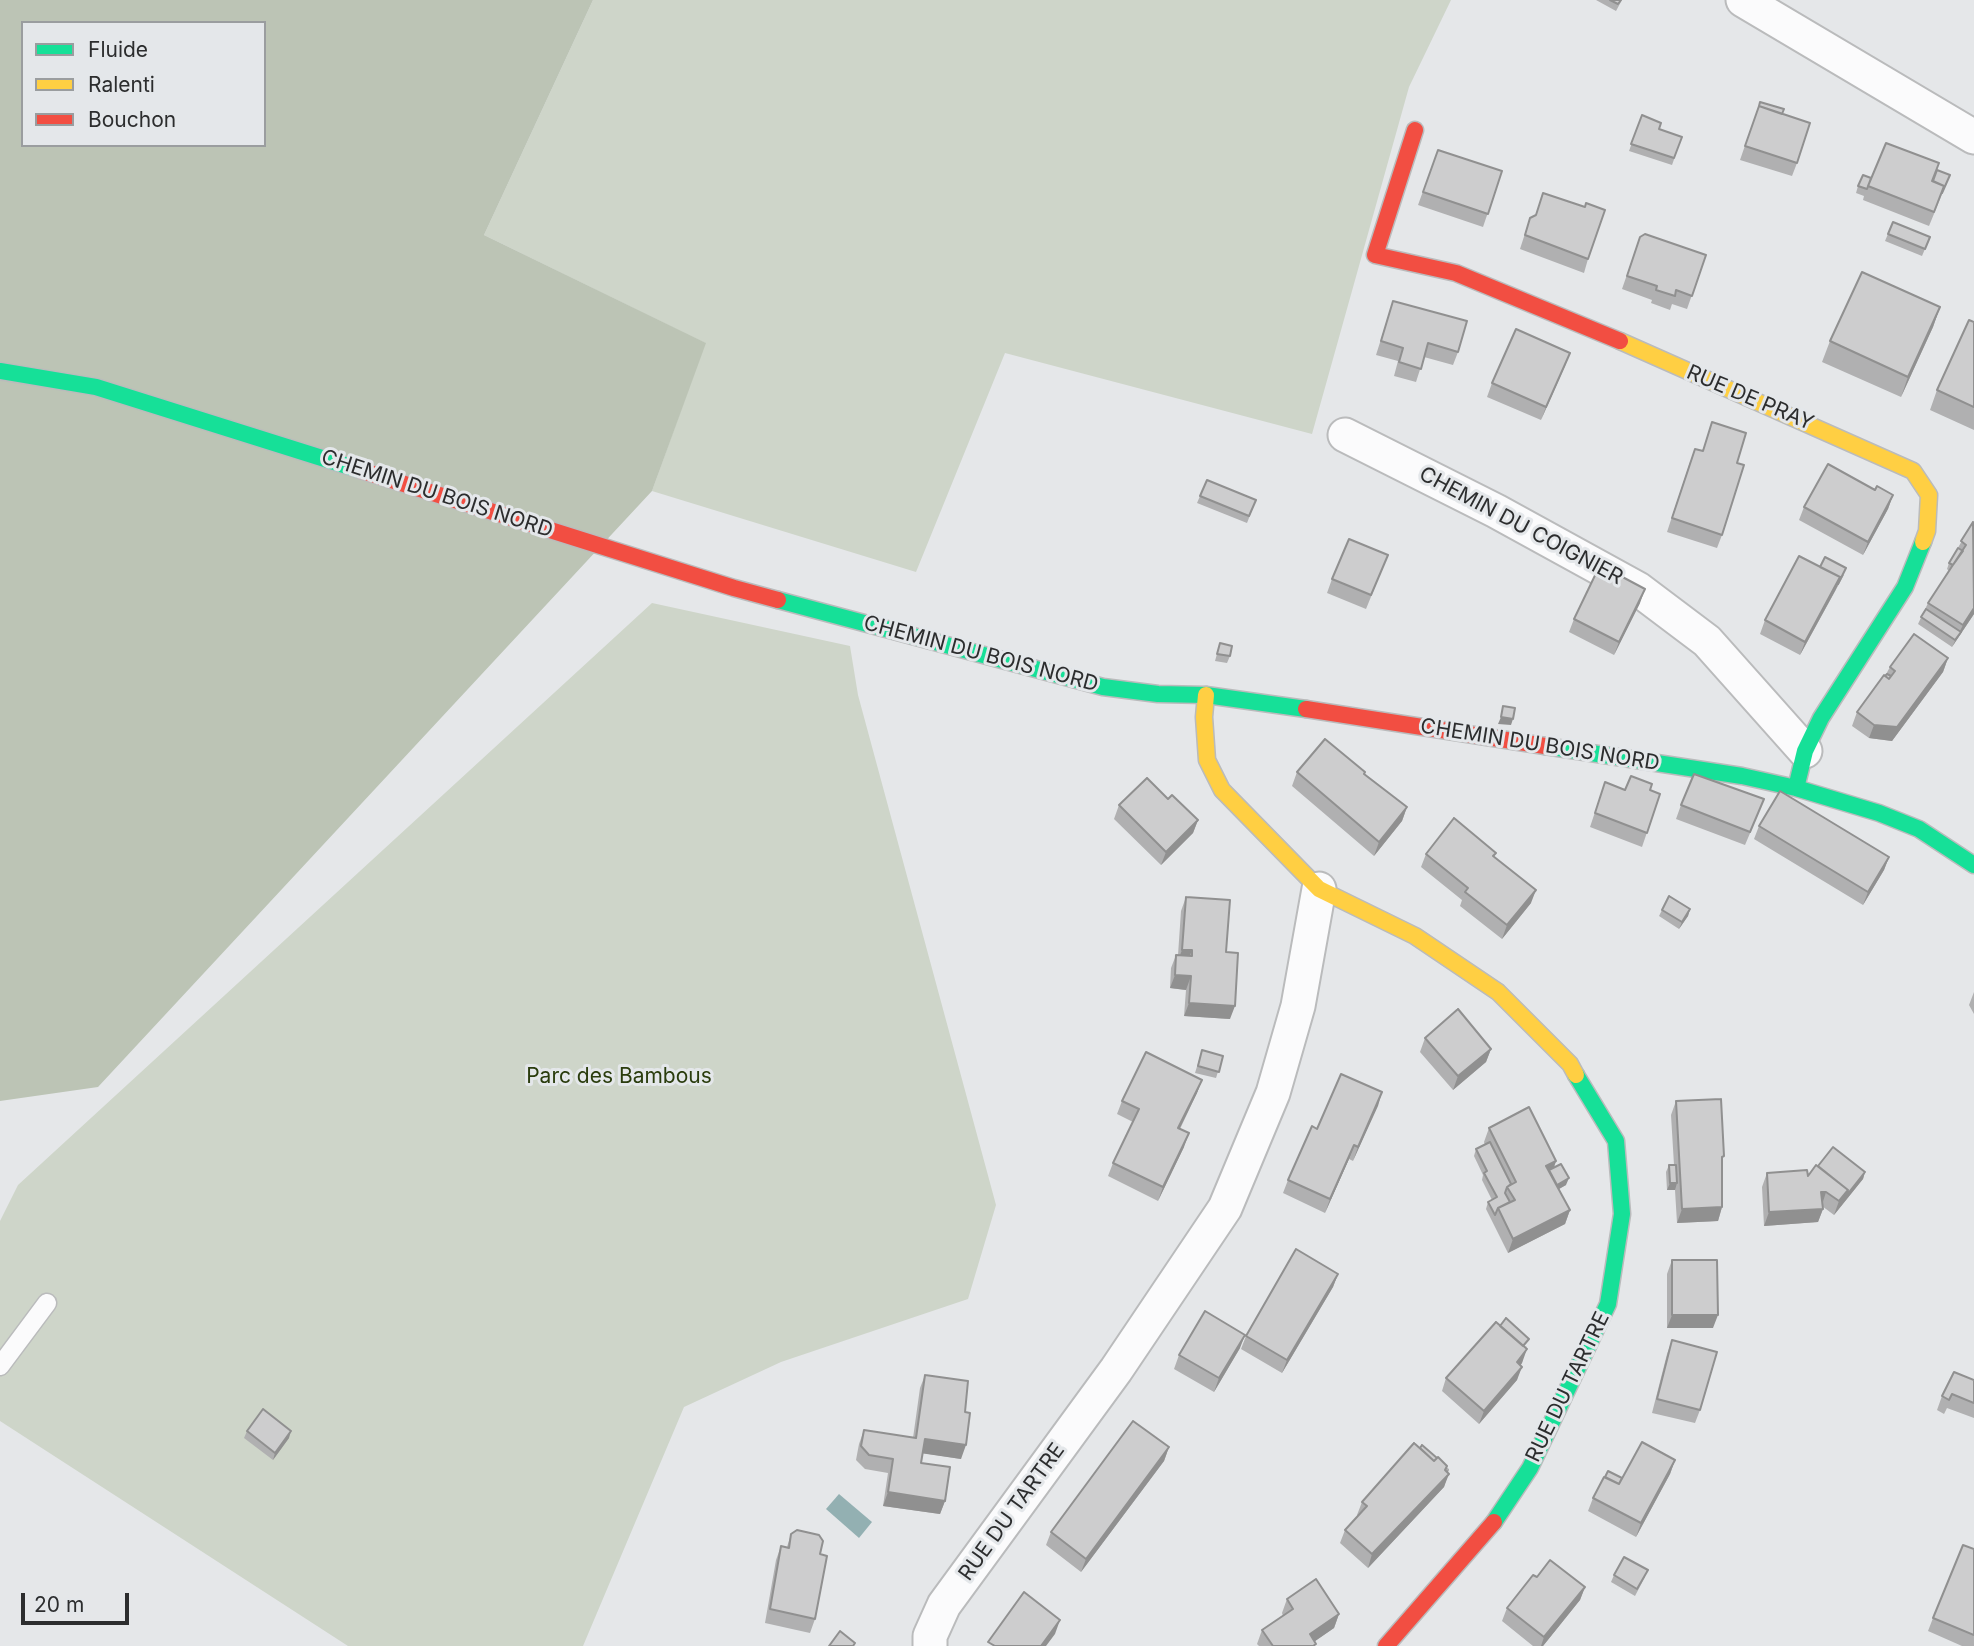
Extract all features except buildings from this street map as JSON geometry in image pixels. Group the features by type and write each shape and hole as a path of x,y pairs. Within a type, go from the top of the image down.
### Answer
{"street":[{"path":"1743,0 1974,137"},
{"name":"RUE DE PRAY","path":"1415,130 1375,255 1456,273 1575,321 1913,471 1929,495 1927,531 1905,587 1821,718 1805,751 1796,788"},
{"name":"CHEMIN DU BOIS NORD","path":"0,371 96,387 734,588 1103,687 1158,694 1206,695 1728,774 1796,788 1879,813 1919,829 1974,865"},
{"name":"CHEMIN DU COIGNIER","path":"1345,435 1496,511 1638,589 1707,641 1805,751"},
{"name":"RUE DU TARTRE","path":"1206,695 1204,717 1207,760 1222,790 1319,889 1415,936 1498,992 1570,1065 1616,1141 1622,1214 1608,1304 1530,1468 1486,1533 1386,1646"},
{"name":"RUE DU TARTRE","path":"930,1646 930,1636 944,1605 1116,1370 1225,1208 1273,1093 1298,1006 1319,889"}],"lane":[{"path":"0,1366 47,1303"}],"green space":[{"path":"0,0 593,0 484,235 706,343 652,491 98,1087 0,1101"},
{"path":"593,0 1451,0 1409,87 1312,434 1005,353 916,572 652,491 705,343 484,235"},
{"name":"Parc des Bambous","path":"652,603 850,646 858,695 996,1205 968,1299 781,1362 684,1407 583,1646 348,1646 0,1421 0,1221 18,1185"}],"water":[{"path":"839,1494 872,1522 859,1538 826,1509"}],"traffic: fast":[{"path":"0,371 96,387 360,470"},
{"path":"1796,788 1805,751 1821,718 1905,587 1923,542"},
{"path":"778,600 1103,687 1158,694 1206,695 1306,709"},
{"path":"1545,746 1742,776 1796,788 1879,813 1919,829 1974,865"},
{"path":"1494,1522 1530,1468 1608,1304 1622,1214 1616,1141 1576,1075"}],"traffic: slow":[{"path":"1620,341 1913,471 1929,495 1927,531 1923,542"},
{"path":"1206,695 1204,717 1207,760 1222,790 1319,889 1415,936 1498,992 1570,1064 1576,1075"}],"traffic: jam":[{"path":"1415,130 1375,255 1456,273 1620,341"},
{"path":"360,470 778,600"},
{"path":"1306,709 1545,746"},
{"path":"1386,1646 1494,1522"}]}
